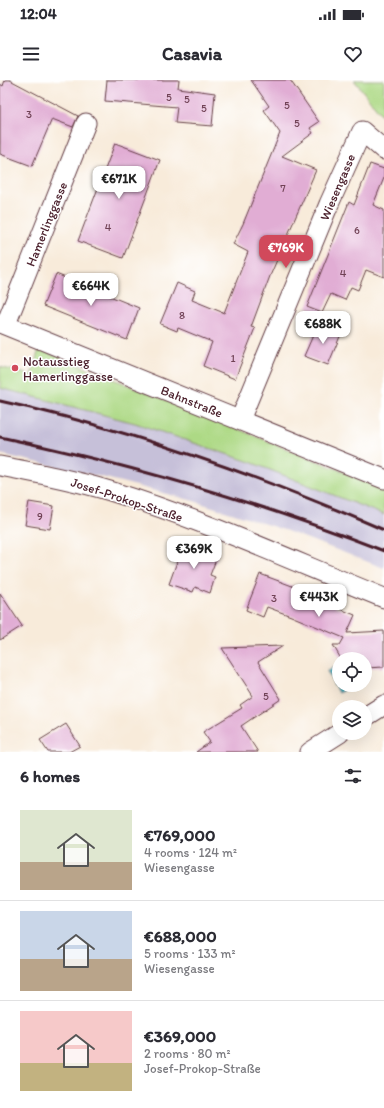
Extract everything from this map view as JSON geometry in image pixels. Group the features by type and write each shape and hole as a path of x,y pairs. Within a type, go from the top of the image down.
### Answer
{"street":[{"name":"Hamerlinggasse","path":"3,324 86,123"},
{"name":"Wiesengasse","path":"240,420 329,204 362,131 384,150"},
{"name":"Bahnstraße","path":"3,324 384,479"},
{"name":"Josef-Prokop-Straße","path":"0,466 50,476 110,491 181,516 384,598"},
{"path":"372,713 384,705"},
{"path":"310,752 332,738"}],"shaded area":[{"path":"0,388 135,423 250,462 384,515 384,568 287,531 194,501 102,477 0,454"}],"green space":[{"path":"354,80 384,80 384,118"},
{"path":"39,349 384,488 384,515 250,462 135,423 0,388 0,367 31,375"}],"water":[{"path":"332,668 332,681 327,671"}],"building":[{"path":"5,80 10,80 78,116 73,127 52,119 32,166 0,154 0,84 3,86"},
{"path":"107,80 179,80 178,88 215,93 212,126 175,123 177,107 105,101"},
{"path":"251,80 290,80 319,122 310,128 313,133 282,156 316,170 270,276 251,327 255,328 235,379 203,366 212,342 178,328 177,331 160,324 177,283 195,291 192,300 224,313 248,252 233,244 243,224 280,133 264,110 269,106"},
{"path":"115,143 160,160 123,258 78,241"},
{"path":"370,164 384,169 384,178 373,205 384,210 384,277 366,270 358,290 351,287 345,300 331,294 322,313 307,307 349,202 354,205"},
{"path":"56,274 139,308 127,340 43,306"},
{"path":"318,324 341,334 328,365 304,356"},
{"path":"29,502 54,506 50,529 25,525"},
{"path":"183,545 217,557 210,575 215,577 210,593 195,587 193,592 169,584"},
{"path":"260,574 319,596 321,589 339,597 335,607 355,615 347,633 384,631 384,667 372,668 372,652 337,652 333,645 340,645 344,638 291,616 267,607 263,617 246,610"},
{"path":"0,593 22,626 0,640"},
{"path":"283,646 258,662 281,699 241,726 258,752 196,752 210,742 203,732 242,708 240,705 253,696 222,648"},
{"path":"66,724 80,746 69,752 48,752 40,740"}],"railway":[{"path":"0,401 98,426 195,456 290,491 384,530"},
{"path":"0,437 146,472 194,486 289,516 384,551"}],"place":[{"name":"Notausstieg Hamerlinggasse","path":"15,368"}]}
